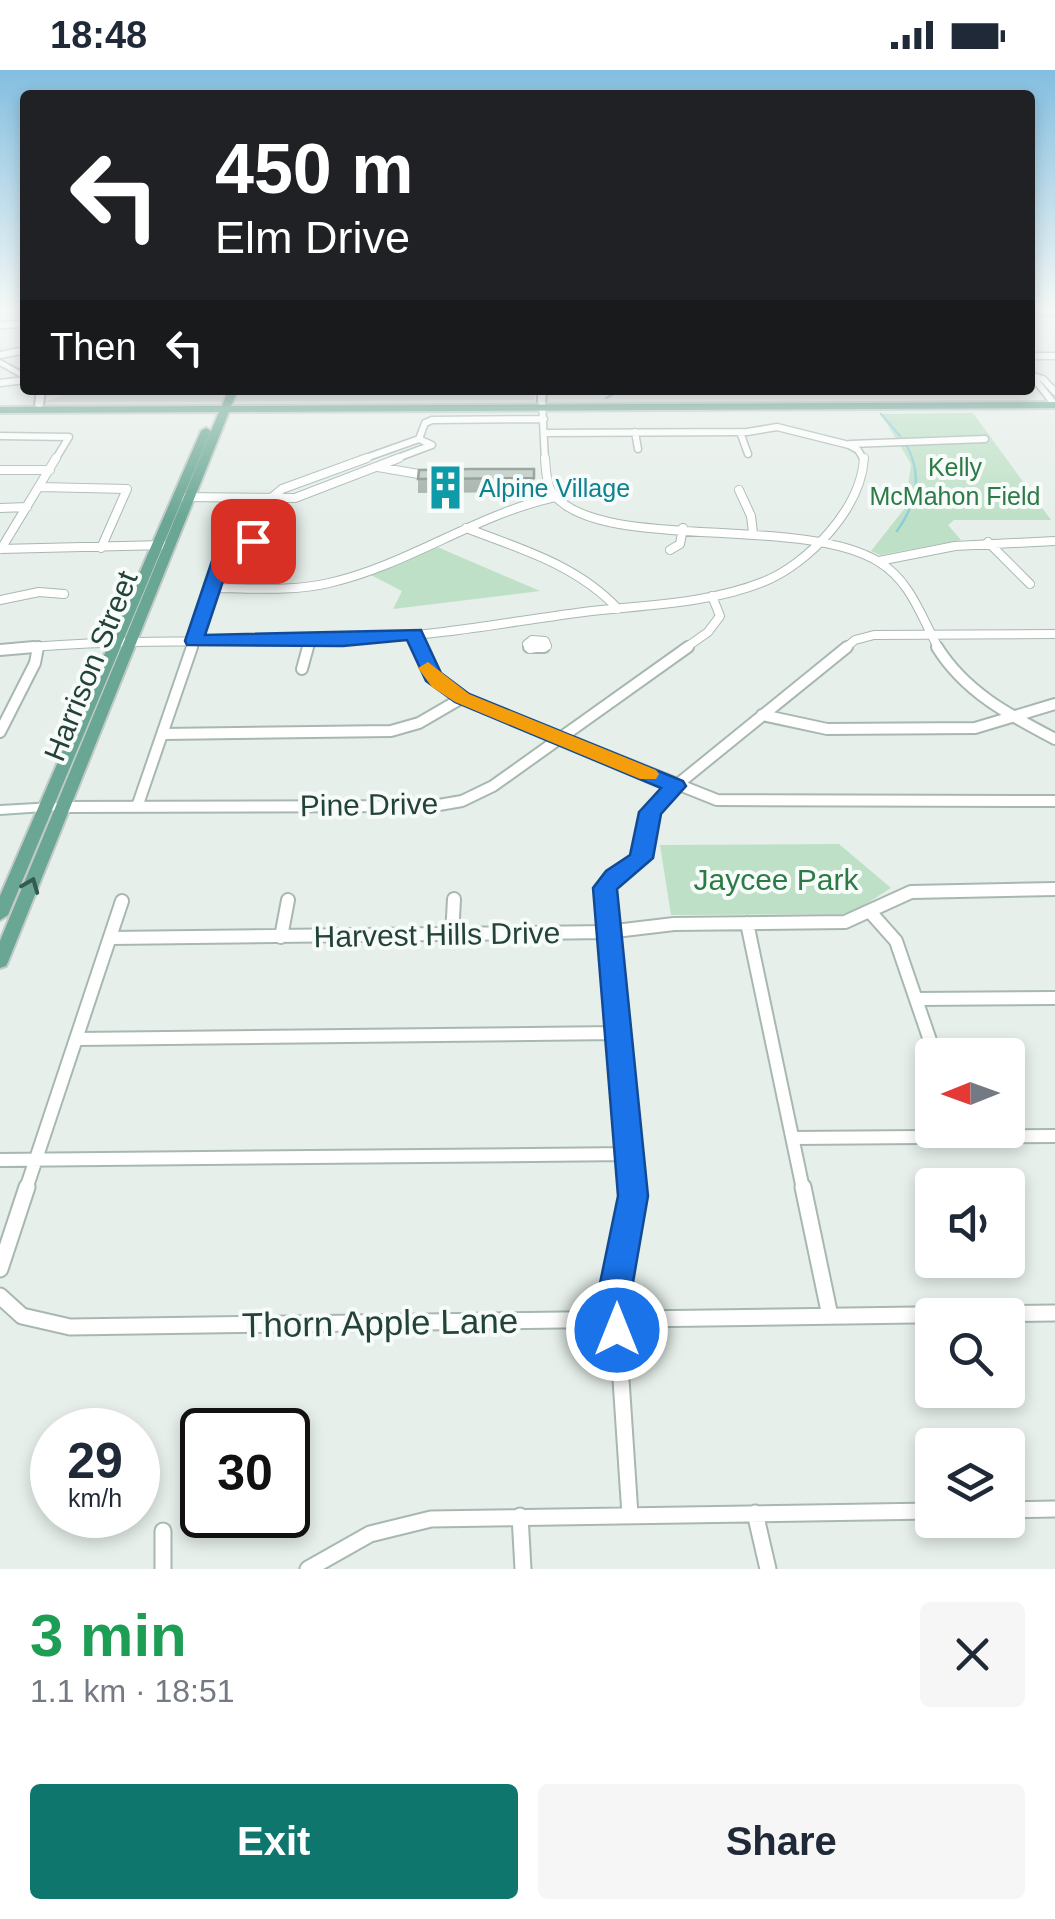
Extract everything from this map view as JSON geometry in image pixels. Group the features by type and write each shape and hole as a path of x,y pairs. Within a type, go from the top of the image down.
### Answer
{"main road":[{"name":"Harrison Street","path":"221,407 222,395"},
{"name":"Harrison Street","path":"0,962 54,807 221,407 229,395"},
{"path":"0,408 543,410 1054,401"},
{"path":"0,408 221,407"},
{"name":"Harrison Street","path":"0,915 54,807"}],"street":[{"path":"1035,380 1054,401"},
{"path":"38,406 40,395"},
{"path":"542,395 545,475 555,496 577,511 606,521 823,540 880,561 910,590 956,674 1015,717 1055,739"},
{"path":"270,499 282,489 363,462 420,436 425,423 543,410"},
{"path":"545,433 740,432 775,426 849,444 985,439"},
{"path":"635,432 638,449"},
{"path":"740,432 748,454"},
{"path":"0,436 68,436 0,549"},
{"path":"183,497 298,497 432,445 420,436"},
{"path":"0,650 123,642 309,641 414,634 712,596 772,580 805,561 848,504 861,472 863,456 849,444"},
{"path":"363,462 434,476"},
{"path":"0,470 50,470"},
{"path":"40,487 125,488 128,493 101,548"},
{"path":"739,490 751,516 752,533"},
{"path":"212,588 296,588 335,582 528,502 555,496"},
{"path":"0,508 27,508"},
{"path":"466,528 582,576 603,591 618,609"},
{"path":"670,550 680,544 683,528"},
{"path":"137,808 226,550 253,541"},
{"path":"880,561 988,542 1055,541"},
{"path":"988,542 1030,584"},
{"path":"0,549 164,544"},
{"path":"0,600 40,592 64,594"},
{"name":"Pine Drive","path":"54,807 453,804 486,790 712,629 720,613 712,596"},
{"path":"525,621 535,640"},
{"path":"414,634 433,676 462,698 675,786 738,803 1055,801"},
{"path":"630,1515 616,1320 618,1273 633,1196 604,899 607,884 641,858 650,812 675,786 854,640 874,635 1055,634"},
{"path":"302,668 309,641"},
{"path":"0,732 35,663 38,646"},
{"path":"162,734 391,731 420,724 462,698"},
{"path":"762,715 796,726 827,729 974,728 1055,704"},
{"path":"0,810 54,807"},
{"name":"Harvest Hills Drive","path":"111,938 452,936 608,932 674,924 845,922 872,914 896,897 918,891 1055,889"},
{"path":"452,936 454,899"},
{"path":"281,936 288,900"},
{"path":"0,1269 122,901"},
{"path":"872,914 894,937 929,1038"},
{"path":"746,923 830,1316"},
{"path":"916,1000 1055,998"},
{"path":"76,1040 616,1033"},
{"path":"793,1138 915,1134"},
{"path":"1025,1135 1055,1136"},
{"path":"0,1160 629,1154"},
{"name":"Thorn Apple Lane","path":"5,1302 44,1324 70,1327 1055,1313"},
{"path":"1025,1510 1055,1509"},
{"path":"308,1569 358,1539 406,1523 443,1518 915,1511"},
{"path":"755,1513 768,1569"},
{"path":"520,1516 523,1569"},
{"path":"163,1532 163,1569"}],"shaded area":[{"path":"62,395 534,395 534,400 45,402"}],"green space":[{"name":"Kelly McMahon Field","path":"973,413 1051,520 954,520 948,525 961,540 880,555 871,551 905,508 911,464 881,414"},
{"path":"435,546 540,591 393,609 402,591 369,574"},
{"name":"Jaycee Park","path":"839,844 891,888 858,909 842,914 671,915 660,845"}],"building":[{"path":"534,469 534,478 418,479 419,470"}],"waterway":[{"path":"606,398 612,395"},
{"path":"881,414 900,436"},
{"path":"897,531 915,490 915,469 907,446"}],"slow traffic":[{"path":"428,668 439,683 462,698 648,774"}],"place":[{"name":"Alpine Village","path":"446,488"}],"route":[{"path":"253,541 232,545 224,552 194,641 343,640 414,634 433,676 462,698 675,786 650,812 641,858 614,876 605,888 633,1196 616,1288 617,1330"}]}
